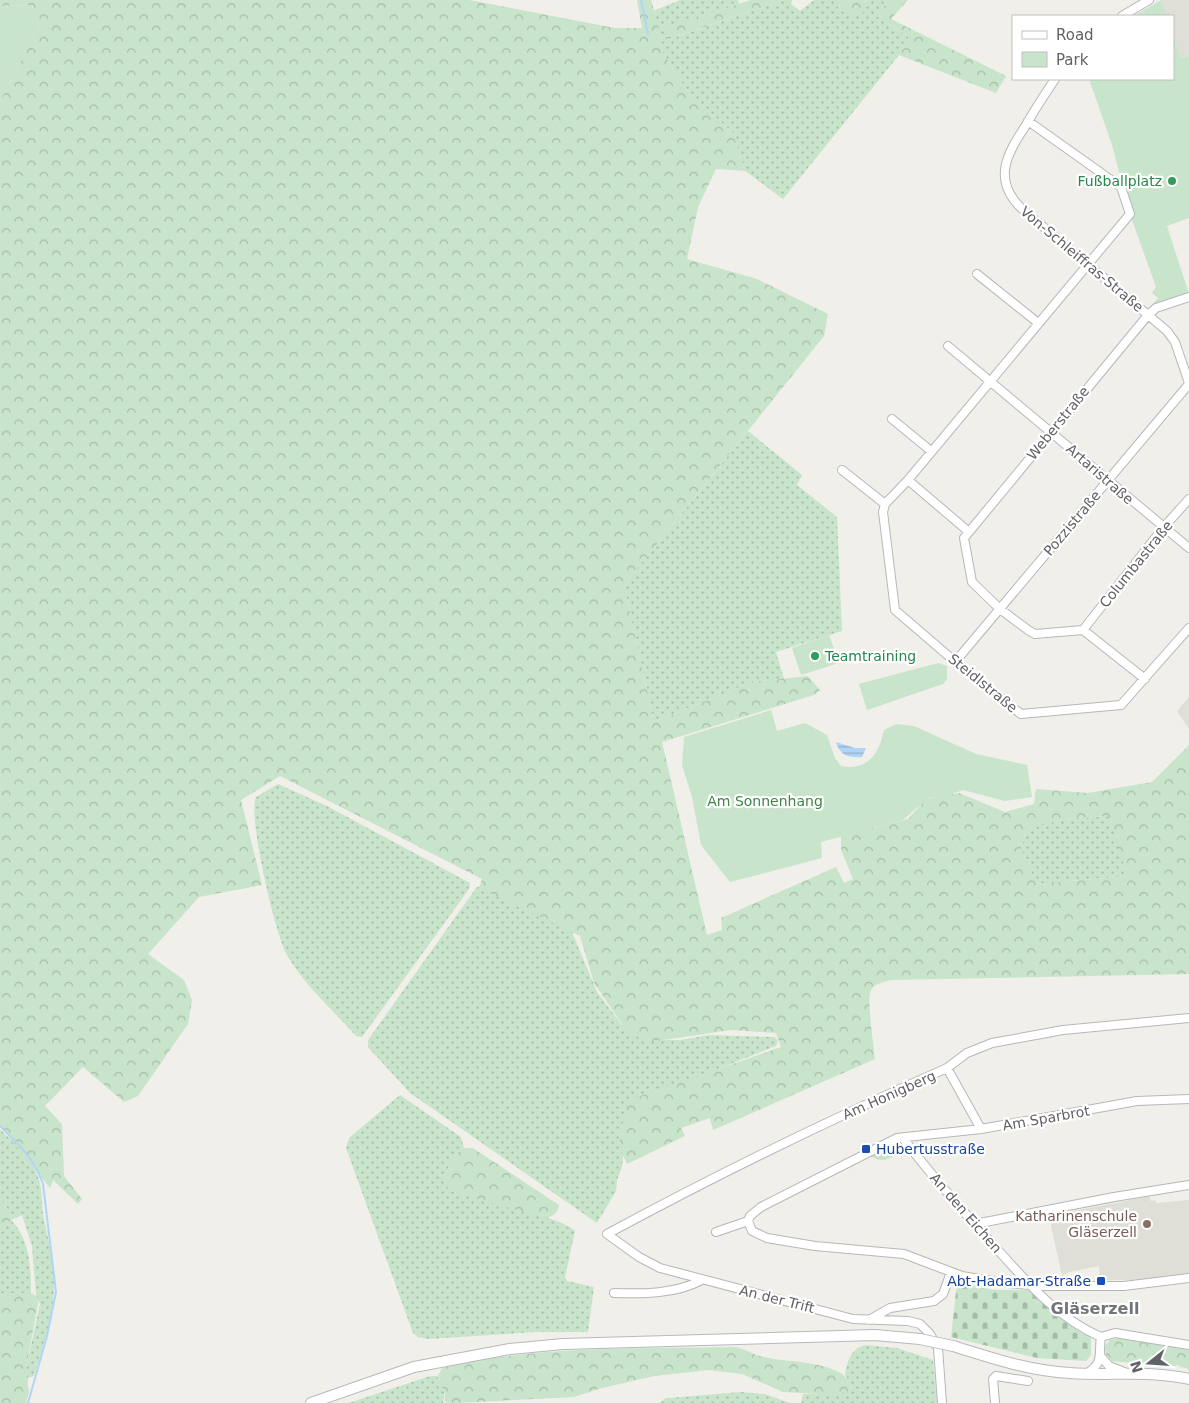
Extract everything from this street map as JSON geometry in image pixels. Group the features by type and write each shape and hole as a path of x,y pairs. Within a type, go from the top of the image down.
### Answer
{"main road":[{"path":"311,1403 414,1367 486,1352 532,1346 875,1335 920,1339 953,1346 1026,1368 1086,1374 1126,1373 1189,1379"}],"street":[{"path":"1124,15 1149,0"},
{"name":"Von-Schleiffras-Straße","path":"1054,80 1028,121 1006,161 1007,188 1021,208 1167,331 1175,342 1189,384"},
{"path":"842,470 885,504 908,480 1130,214 1121,187 1028,121"},
{"path":"977,274 1038,322"},
{"path":"1148,315 1156,308 1189,297"},
{"name":"Weberstraße","path":"969,532 1148,315"},
{"path":"948,346 991,380"},
{"name":"Artaristraße","path":"991,380 1163,528"},
{"name":"Pozzistraße","path":"955,662 1189,384"},
{"path":"892,420 932,451"},
{"path":"908,480 969,532 964,538 972,582 1000,609 1035,634 1084,630 1145,679"},
{"name":"Columbastraße","path":"1084,630 1163,528 1189,499"},
{"name":"Steidlstraße","path":"885,504 883,512 894,610 955,662 1021,714 1122,704 1189,628"},
{"path":"1163,528 1189,548"},
{"name":"Am Honigberg","path":"607,1234 681,1194 790,1140 947,1068 967,1053 992,1043 1063,1030 1189,1018"},
{"path":"947,1068 981,1129"},
{"name":"Am Sparbrot","path":"903,1138 981,1129 1137,1101 1189,1099"},
{"path":"716,1232 748,1221 750,1216 762,1207 886,1143 903,1138"},
{"name":"An den Eichen","path":"903,1138 975,1224 1031,1285 1060,1314 1081,1328 1101,1337"},
{"path":"975,1224 1114,1197 1189,1185"},
{"path":"748,1221 752,1231 767,1238 816,1246 904,1254 951,1272 989,1281 1031,1285 1124,1286 1189,1278"},
{"name":"An der Trift","path":"607,1234 638,1257 660,1268 853,1319 908,1321 920,1324 930,1334 938,1348 942,1403"},
{"path":"869,1320 890,1308 934,1301 943,1294 951,1272"},
{"path":"614,1293 667,1292 690,1286 702,1280"},
{"path":"1086,1374 1097,1365 1101,1357 1101,1337 1115,1333 1189,1345"},
{"path":"1101,1357 1109,1366 1126,1373"},
{"path":"995,1403 994,1379 996,1376 1028,1381"}],"shaded area":[{"path":"1161,0 1189,0 1189,56 1181,58 1174,38 1174,15 1167,15"},
{"path":"1189,697 1189,729 1177,711"},
{"name":"Katharinenschule Gläserzell","path":"1150,1196 1151,1201 1156,1200 1156,1203 1189,1200 1189,1273 1143,1280 1100,1280 1099,1266 1069,1272 1062,1276 1049,1216"}],"green space":[{"path":"0,0 469,0 615,28 642,28 637,0 651,0 661,35 663,53 688,92 733,133 745,171 716,169 698,207 687,259 757,279 828,314 824,336 624,585 654,722 752,682 808,676 820,690 814,695 662,742 707,935 722,930 721,918 836,867 844,883 853,879 841,850 841,836 908,819 926,799 959,793 1005,812 1034,804 1036,789 1088,793 1152,782 1189,745 1189,974 891,980 880,983 871,990 870,994 875,1059 713,1130 710,1118 681,1128 685,1136 627,1164 619,1146 624,1114 632,1099 781,1047 776,1033 731,1030 650,1042 628,1033 594,983 580,936 479,888 482,879 280,776 241,800 262,885 199,897 148,954 184,980 192,1000 188,1024 138,1096 124,1102 83,1067 45,1106 62,1124 64,1176 82,1199 78,1204 53,1180 50,1188 0,1126 0,101 39,26 32,5 0,6","holes":["1109,816 1127,876 1037,884 1021,849 1026,830 1063,819"]},
{"path":"680,0 738,0 739,4 664,28 667,40 784,0 792,0 791,4 800,11 814,0 842,0 837,10 866,2 865,0 890,0 875,15 909,37 899,55 783,199 745,171 733,133 688,92 663,53 661,35 653,11"},
{"path":"751,0 784,0 666,40 663,28"},
{"path":"842,0 865,0 862,16 837,10"},
{"path":"890,0 908,0 891,19 1006,76 996,93 899,55 909,37 875,15"},
{"path":"1161,0 1167,15 1136,15"},
{"path":"32,5 39,26 0,101 0,6"},
{"path":"1174,38 1181,58 1189,56 1189,218 1167,226 1189,294 1149,308 1158,298 1152,293 1156,287 1131,217 1112,145 1089,80 1174,80"},
{"path":"748,431 802,475 797,485 837,517 842,631 776,652 784,679 752,682 654,722 624,585"},
{"name":"Teamtraining","path":"829,635 839,663 801,675 792,648"},
{"path":"938,663 947,666 947,679 943,684 867,710 859,684"},
{"name":"Am Sonnenhang","path":"771,710 777,731 805,723 827,735 835,758 841,766 858,766 871,759 879,746 884,730 896,724 914,726 976,754 1027,765 1032,797 1005,801 963,790 943,797 928,798 903,820 821,842 822,858 730,882 701,845 692,797 682,765 684,737"},
{"path":"278,784 327,806 470,883 469,889 362,1037 356,1036 302,977 287,955 276,925 259,849 254,808 256,797"},
{"path":"1109,816 1128,876 1036,884 1021,849 1026,830 1063,819"},
{"path":"480,886 570,927 597,992 622,1025 655,1040 681,1040 709,1035 775,1037 778,1041 776,1046 713,1071 624,1143 622,1167 617,1180 616,1191 597,1223 410,1093 368,1047 368,1040 476,888"},
{"path":"400,1095 461,1137 464,1148 456,1154 451,1162 444,1181 450,1191 552,1219 575,1231 565,1277 567,1281 594,1287 588,1332 535,1332 428,1339 418,1337 413,1333 346,1148 349,1138"},
{"path":"0,1129 26,1156 36,1172 41,1190 43,1214 51,1252 54,1290 52,1312 34,1376 27,1378 26,1369 40,1304 36,1295 32,1246 22,1215 11,1220 10,1212 0,1199"},
{"path":"899,1143 905,1150 892,1157 880,1160 871,1156"},
{"path":"464,1148 473,1148 559,1205 557,1212 546,1218 450,1191 444,1181 447,1171 453,1158"},
{"path":"0,1199 10,1212 11,1220 0,1233"},
{"path":"11,1220 26,1245 30,1264 31,1293 0,1293 0,1233"},
{"path":"957,1283 993,1290 1029,1290 1081,1333 1091,1337 1091,1355 1086,1361 1037,1358 951,1337"},
{"path":"0,1293 31,1293 39,1298 26,1369 29,1392 26,1403 0,1403"},
{"path":"1119,1338 1189,1350 1189,1371 1187,1368 1179,1367 1179,1365 1169,1367 1112,1361 1106,1355 1105,1346 1110,1340"},
{"path":"865,1345 897,1348 933,1360 937,1403 801,1403 803,1394 846,1393 850,1390 851,1384 845,1375 849,1360 856,1350"},
{"path":"735,1347 760,1356 824,1366 836,1370 845,1376 851,1384 850,1390 847,1393 822,1394 783,1392 742,1374 709,1370 654,1376 602,1388 574,1397 453,1403 445,1402 445,1394 438,1376 442,1368 514,1355 625,1348"},
{"path":"430,1376 437,1376 441,1383 444,1392 443,1403 349,1403"},
{"path":"741,1392 765,1394 790,1403 660,1403 664,1399 669,1398"}],"water":[{"path":"836,742 855,748 866,748 862,757 853,757 842,753"}],"waterway":[{"path":"641,0 648,34"},
{"path":"0,1126 31,1159 40,1175 43,1184 56,1292 47,1336 28,1403"}],"place":[{"name":"Fußballplatz","path":"1172,181"},
{"name":"Teamtraining","path":"815,656"},
{"name":"Hubertusstraße","path":"866,1149"},
{"name":"Katharinenschule Gläserzell","path":"1147,1224"},
{"name":"Abt-Hadamar-Straße","path":"1101,1281"}],"district":[{"name":"Gläserzell","path":"1095,1308"}]}
